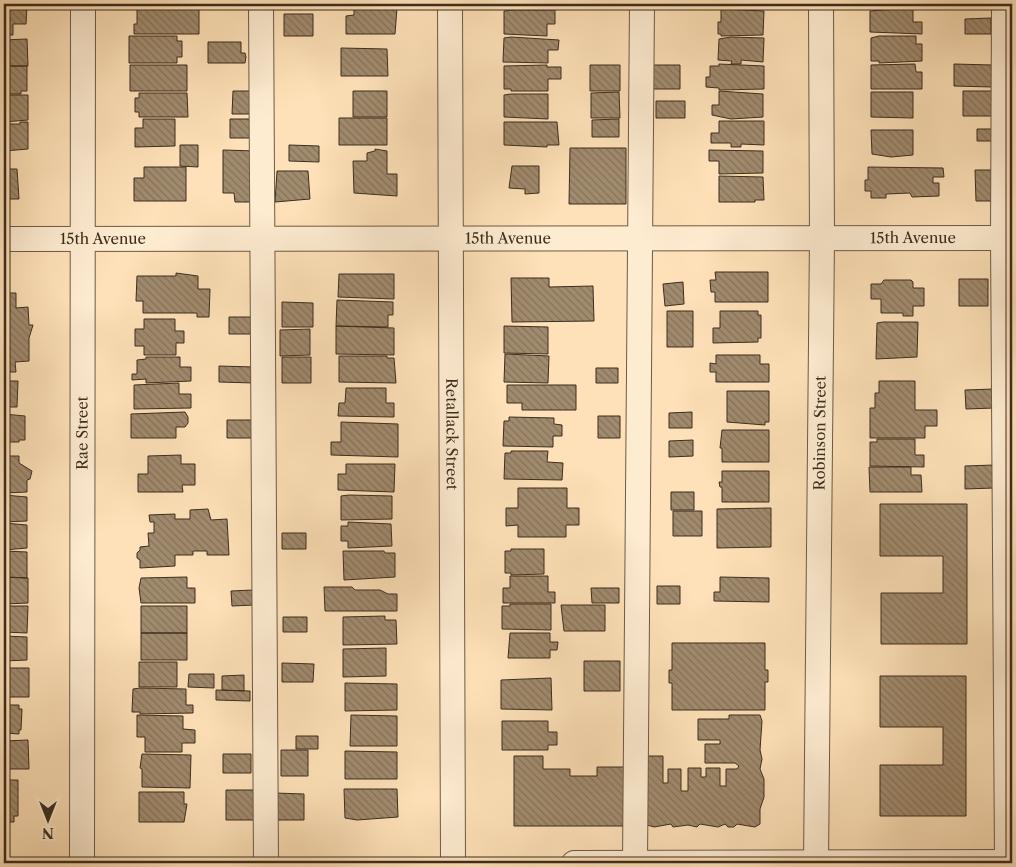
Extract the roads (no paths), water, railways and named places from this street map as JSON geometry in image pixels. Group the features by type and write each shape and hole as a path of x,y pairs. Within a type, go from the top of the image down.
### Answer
{"street":[{"name":"Rae Street","path":"82,4 82,863"},
{"path":"261,4 266,863"},
{"name":"Retallack Street","path":"450,4 453,863"},
{"path":"635,863 642,4"},
{"name":"Robinson Street","path":"816,863 822,238 821,4"},
{"path":"574,863 1009,862 1008,238 1004,4"},
{"name":"15th Avenue","path":"4,239 1008,238"}]}
